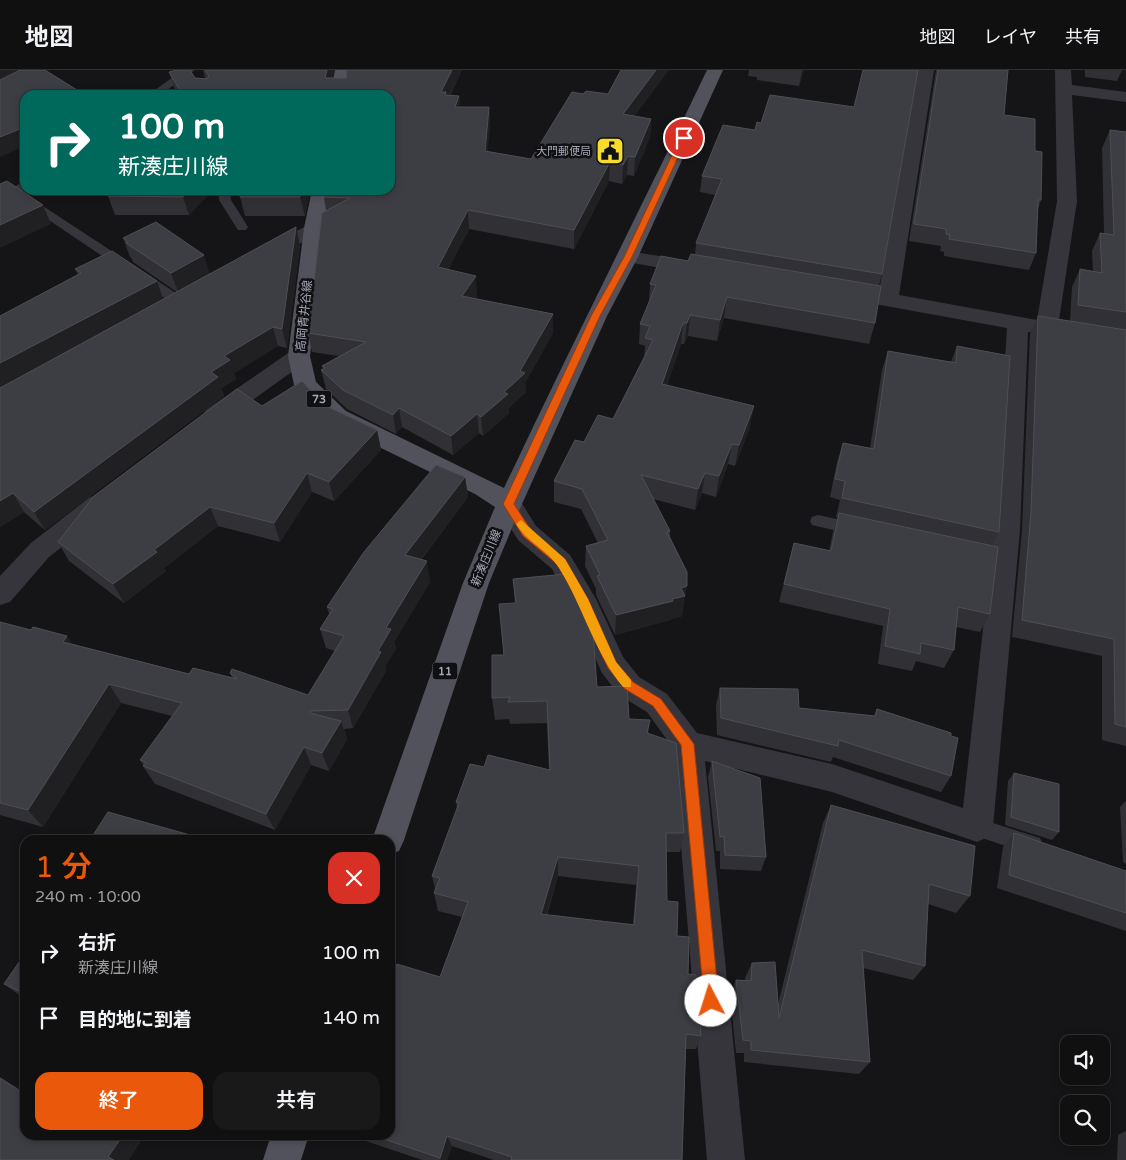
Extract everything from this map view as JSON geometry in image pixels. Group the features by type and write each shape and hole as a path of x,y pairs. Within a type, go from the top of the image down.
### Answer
{"main road":[{"path":"340,90 343,70"},
{"name":"新湊庄川線","path":"390,835 476,582 509,504 596,316 628,257 715,70"},
{"name":"高岡青井谷線","path":"320,195 314,228 299,356 305,385 338,417 484,488 509,504"},
{"path":"282,1160 288,1140"}],"street":[{"path":"888,300 926,70"},
{"path":"820,288 1057,329 1067,201 1063,79 1126,97"},
{"path":"247,265 314,228"},
{"path":"628,257 713,270"},
{"path":"688,744 832,778 976,827 994,559 1018,323"},
{"path":"199,427 299,356"},
{"path":"0,594 40,550 116,491"},
{"path":"509,504 527,533 561,562 582,599 612,665 629,686 657,703 688,744 726,1160"}],"lane":[{"path":"160,90 190,70"},
{"path":"0,199 20,188"},
{"path":"30,195 180,302"},
{"path":"224,195 225,200 242,227"},
{"path":"818,521 877,534"},
{"path":"976,827 1051,851"}],"building":[{"path":"20,70 45,70 77,90 20,90 20,129 0,137 0,80"},
{"path":"190,70 195,78 207,79 209,76 205,70 327,70 325,78 346,78 347,70 452,70 441,92 446,92 445,95 459,96 455,107 489,107 485,151 531,159 572,92 583,94 586,91 608,94 621,70 656,70 623,114 651,119 635,157 628,156 623,165 610,162 574,230 468,210 438,267 476,276 462,296 553,314 520,371 525,373 504,392 508,394 481,417 477,414 451,436 399,408 393,415 343,390 321,370 325,368 322,366 366,342 308,333 322,213 350,198 324,197 324,195 395,195 395,90 180,90 169,72"},
{"path":"863,70 918,70 882,274 696,243 722,179 702,176 723,125 755,130 757,122 761,123 770,95 854,107"},
{"path":"938,70 1008,70 1004,115 1035,119 1035,151 1042,152 1041,200 1038,200 1036,253 949,239 950,235 946,234 946,229 914,224"},
{"path":"1110,130 1126,132 1126,312 1078,305 1080,269 1102,273 1100,233 1114,235"},
{"path":"7,181 20,190 20,195 28,195 43,205 0,225 0,184"},
{"path":"109,195 185,195 183,197"},
{"path":"241,195 301,195 300,197 240,197"},
{"path":"156,222 204,255 171,273 126,243 128,242 123,238"},
{"path":"296,227 282,329 273,327 224,356 230,360 211,372 218,377 34,512 13,493 0,501 0,388"},
{"path":"112,251 157,281 0,363 0,316 81,273 75,269"},
{"path":"691,254 881,286 875,323 727,297 720,320 690,315 687,323 683,323 662,384 754,406 739,445 732,444 719,476 705,473 698,489 641,475 670,531 667,532 687,572 687,586 681,588 685,596 672,599 673,601 616,615 597,576 600,575 586,546 608,540 582,489 554,481 575,440 584,442 598,415 613,419 653,340 645,338 650,326 640,324 656,285 650,284 661,256 688,261"},
{"path":"1038,316 1126,330 1126,727 1115,724 1114,639 1022,620 1031,512"},
{"path":"957,346 1010,356 999,532 842,498 845,481 835,479 843,443 874,449 888,351 956,363"},
{"path":"302,381 324,405 377,430 329,482 307,473 274,523 210,507 154,550 157,552 113,584 58,542 94,496 237,389 262,406"},
{"path":"436,465 465,477 405,555 427,561 386,628 391,629 378,651 381,652 348,710 310,711 310,713 341,721 322,753 304,747 266,814 143,766 146,762 140,760 182,703 109,684 28,810 0,803 0,622 31,630 33,627 67,636 63,642 189,674 193,668 237,679 230,673 232,669 308,695 344,636 320,629 333,609 327,607 364,552"},
{"path":"839,513 998,547 990,614 958,607 954,650 921,643 920,654 885,646 890,609 784,584 794,543 831,551"},
{"path":"565,574 593,633 597,687 627,686 629,719 650,720 647,733 676,743 684,833 666,833 667,901 678,902 677,936 689,937 688,974 696,975 701,1036 686,1034 682,1160 511,1160 512,1157 447,1136 440,1158 387,1140 395,1140 395,970 397,964 440,977 468,902 434,893 440,878 432,876 459,803 456,802 470,764 484,767 488,755 550,770 547,701 508,702 510,697 492,698 492,655 504,655 499,604 516,603 513,579","holes":["558,857 639,866 634,925 541,914"]},
{"path":"720,688 798,689 799,708 875,716 877,709 951,733 951,736 958,738 951,776 839,740 838,746 721,718"},
{"path":"712,761 760,778 766,857 725,855 724,836 720,837"},
{"path":"1014,773 1059,784 1059,832 1011,817"},
{"path":"831,805 975,846 970,896 929,884 925,966 862,950 870,1062 751,1050 751,1041 743,1040 736,980 751,981 752,963 775,962 779,1018"},
{"path":"108,812 190,835 93,835"},
{"path":"1014,833 1126,871 1126,913 1009,875"},
{"path":"20,961 20,992 4,984"},
{"path":"0,1078 20,1091 20,1140 120,1140 108,1157 114,1160 0,1160"}],"slow traffic":[{"path":"521,524 527,533 561,562 582,599 612,665 627,683"}],"place":[{"name":"大門郵便局","path":"610,151"}],"route":[{"path":"684,138 628,257 596,316 509,504 527,533 561,562 582,599 612,665 629,686 657,703 688,744 711,1001"}]}
